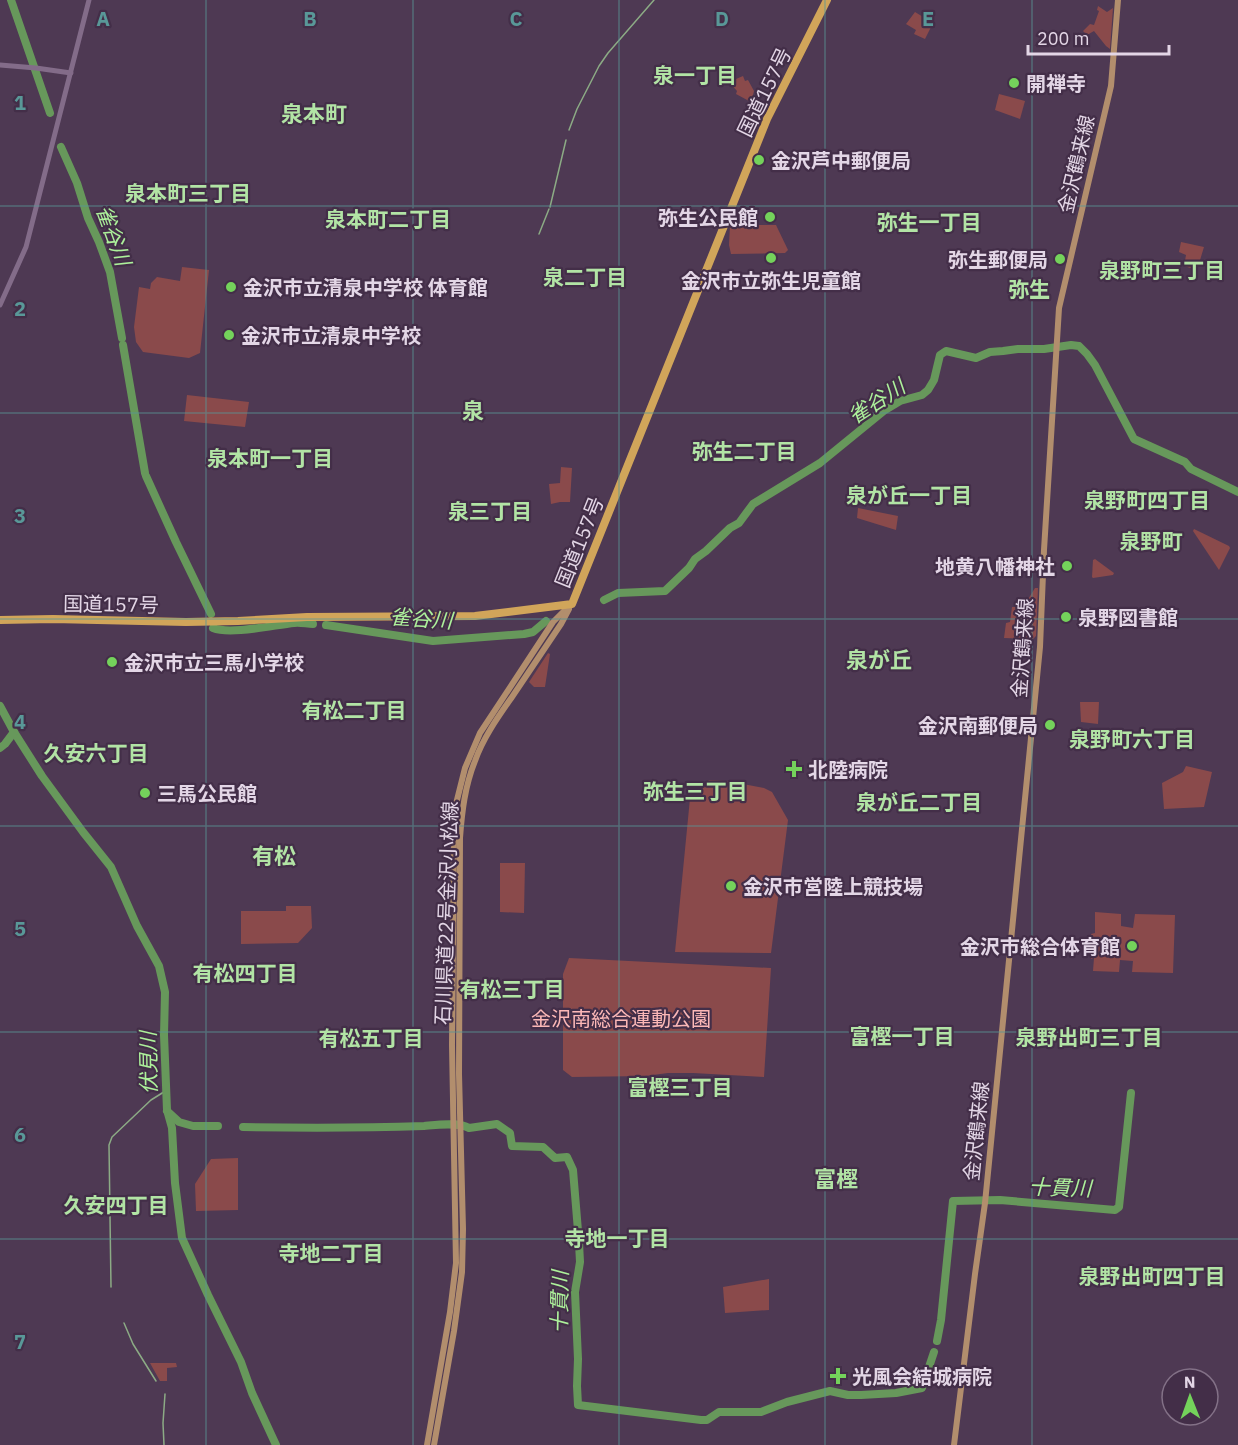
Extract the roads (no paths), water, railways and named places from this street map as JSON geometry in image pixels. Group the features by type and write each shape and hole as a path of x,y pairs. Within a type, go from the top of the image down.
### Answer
{"highway":[{"name":"国道157号","path":"0,620 186,622 307,617 475,616 572,603 767,118 827,0"}],"main road":[{"path":"0,305 26,247 89,0"},
{"name":"金沢鶴来線","path":"954,1445 986,1199 1040,647 1056,347 1061,299 1111,86 1118,0"},
{"path":"0,65 71,73"},
{"name":"石川県道22号金沢小松線","path":"427,1445 455,1278 462,814 467,785 482,744 561,624 572,603"},
{"name":"石川県道22号金沢小松線","path":"434,1445 457,1315 462,1272 463,1229 457,1125"}],"waterway":[{"name":"雀谷川","path":"11,0 50,113"},
{"path":"569,130 599,66 654,0"},
{"path":"550,207 566,140"},
{"name":"雀谷川","path":"61,147 110,272 122,338"},
{"path":"539,234 549,209"},
{"name":"雀谷川","path":"123,345 145,473"},
{"name":"雀谷川","path":"604,600 618,593 665,591 695,559 730,528 739,523 753,504 820,463 885,410 900,401 922,395 928,390 934,380 940,355 946,351 976,358 990,352 1079,346 1095,365 1134,439 1185,462 1191,469 1238,492"},
{"name":"雀谷川","path":"146,476 211,614"},
{"name":"雀谷川","path":"326,625 433,641 524,634 533,632 546,621"},
{"name":"雀谷川","path":"213,628 241,630 296,623 313,624"},
{"name":"伏見川","path":"0,706 42,776 111,867 137,926 159,966 165,992 167,1110 172,1128 175,1183 182,1238 241,1362 252,1393 276,1445"},
{"path":"0,748 14,732"},
{"path":"111,1287 109,1145 112,1137 151,1100 167,1090"},
{"name":"十貫川","path":"937,1341 953,1201 1000,1200 1115,1210 1119,1207 1131,1093"},
{"name":"十貫川","path":"167,1111 179,1122 193,1126 218,1126"},
{"name":"十貫川","path":"243,1127 447,1124 469,1128 497,1124 510,1133 512,1146 543,1147 555,1158 567,1157 573,1170 580,1262 575,1292 578,1405 707,1420 719,1412 761,1412 787,1402 830,1391 848,1395 896,1393 922,1388 934,1352"},
{"path":"124,1323 133,1344 156,1381"},
{"path":"164,1445 165,1394"}],"place":[{"name":"開禅寺","path":"1014,83"},
{"name":"金沢芦中郵便局","path":"759,160"},
{"name":"弥生公民館","path":"770,217"},
{"name":"金沢市立弥生児童館","path":"771,258"},
{"name":"弥生郵便局","path":"1060,259"},
{"name":"金沢市立清泉中学校 体育館","path":"231,287"},
{"name":"金沢市立清泉中学校","path":"229,335"},
{"name":"地黄八幡神社","path":"1067,566"},
{"name":"泉野図書館","path":"1066,617"},
{"name":"金沢市立三馬小学校","path":"112,662"},
{"name":"金沢南郵便局","path":"1050,725"},
{"name":"北陸病院","path":"794,769"},
{"name":"三馬公民館","path":"145,793"},
{"name":"金沢市営陸上競技場","path":"731,886"},
{"name":"金沢市総合体育館","path":"1132,946"},
{"name":"光風会結城病院","path":"838,1376"}],"district":[{"name":"泉一丁目","path":"695,75"},
{"name":"泉本町","path":"314,113"},
{"name":"泉本町三丁目","path":"188,193"},
{"name":"泉本町二丁目","path":"388,219"},
{"name":"弥生一丁目","path":"929,222"},
{"name":"泉野町三丁目","path":"1162,270"},
{"name":"泉二丁目","path":"585,277"},
{"name":"弥生","path":"1029,289"},
{"name":"泉","path":"473,410"},
{"name":"弥生二丁目","path":"744,451"},
{"name":"泉本町一丁目","path":"270,458"},
{"name":"泉が丘一丁目","path":"909,495"},
{"name":"泉野町四丁目","path":"1147,500"},
{"name":"泉三丁目","path":"490,511"},
{"name":"泉野町","path":"1151,541"},
{"name":"泉が丘","path":"879,659"},
{"name":"有松二丁目","path":"354,710"},
{"name":"泉野町六丁目","path":"1132,739"},
{"name":"久安六丁目","path":"96,753"},
{"name":"弥生三丁目","path":"695,791"},
{"name":"泉が丘二丁目","path":"919,802"},
{"name":"有松","path":"274,855"},
{"name":"有松四丁目","path":"245,973"},
{"name":"有松三丁目","path":"512,989"},
{"name":"富樫一丁目","path":"902,1036"},
{"name":"泉野出町三丁目","path":"1089,1037"},
{"name":"有松五丁目","path":"371,1038"},
{"name":"富樫三丁目","path":"680,1087"},
{"name":"富樫","path":"836,1178"},
{"name":"久安四丁目","path":"116,1205"},
{"name":"寺地一丁目","path":"617,1238"},
{"name":"寺地二丁目","path":"331,1253"},
{"name":"泉野出町四丁目","path":"1152,1276"}],"park label":[{"name":"金沢南総合運動公園","path":"621,1018"}]}
